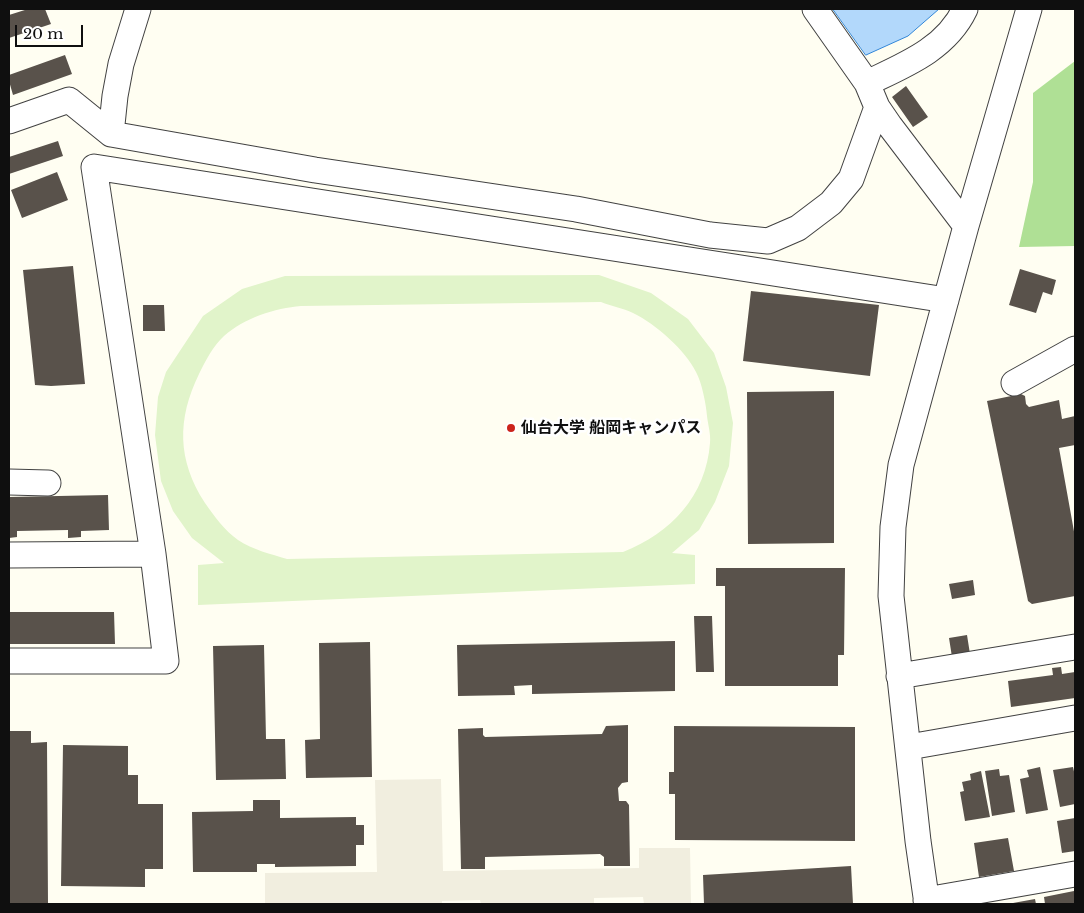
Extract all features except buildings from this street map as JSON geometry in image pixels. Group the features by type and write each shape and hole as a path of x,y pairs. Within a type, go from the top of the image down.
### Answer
{"street":[{"path":"111,134 121,64 138,9"},
{"path":"815,9 867,83 877,107 890,126 966,226"},
{"path":"867,83 912,62 931,49 958,24 965,9"},
{"path":"1029,9 918,398 900,474 893,527 891,596 926,902 1075,874"},
{"path":"9,121 69,100 111,134 314,170 576,209 710,235 768,241 798,228 831,203 851,179 877,107"},
{"path":"9,661 166,661 153,554 94,167 946,300"},
{"path":"1014,383 1075,349"},
{"path":"9,482 48,482"},
{"path":"9,555 153,554"},
{"path":"899,676 1075,647"},
{"path":"909,747 1075,718"}],"green space":[{"path":"1075,61 1075,246 1019,247 1033,182 1033,93"},
{"path":"599,275 651,293 688,319 714,353 726,387 733,423 729,466 715,502 699,530 672,553 695,555 695,584 198,605 198,565 224,563 192,538 173,511 161,481 155,435 158,397 166,372 203,316 242,289 285,276","holes":["601,302 629,311 642,318 669,338 685,355 700,382 705,400 710,436 707,462 701,480 683,510 671,523 656,534 623,552 287,559 256,549 233,536 224,528 205,503 189,471 183,439 184,423 192,391 204,364 216,344 232,330 250,319 281,309 301,306"]}],"shaded area":[{"path":"441,779 443,871 639,868 639,848 690,848 691,904 644,904 643,897 594,898 594,904 481,904 480,900 442,901 442,904 265,904 265,873 377,872 375,780"}],"water":[{"path":"833,9 939,9 908,36 866,55"}],"place":[{"name":"仙台大学 船岡キャンパス","path":"511,428"}]}
